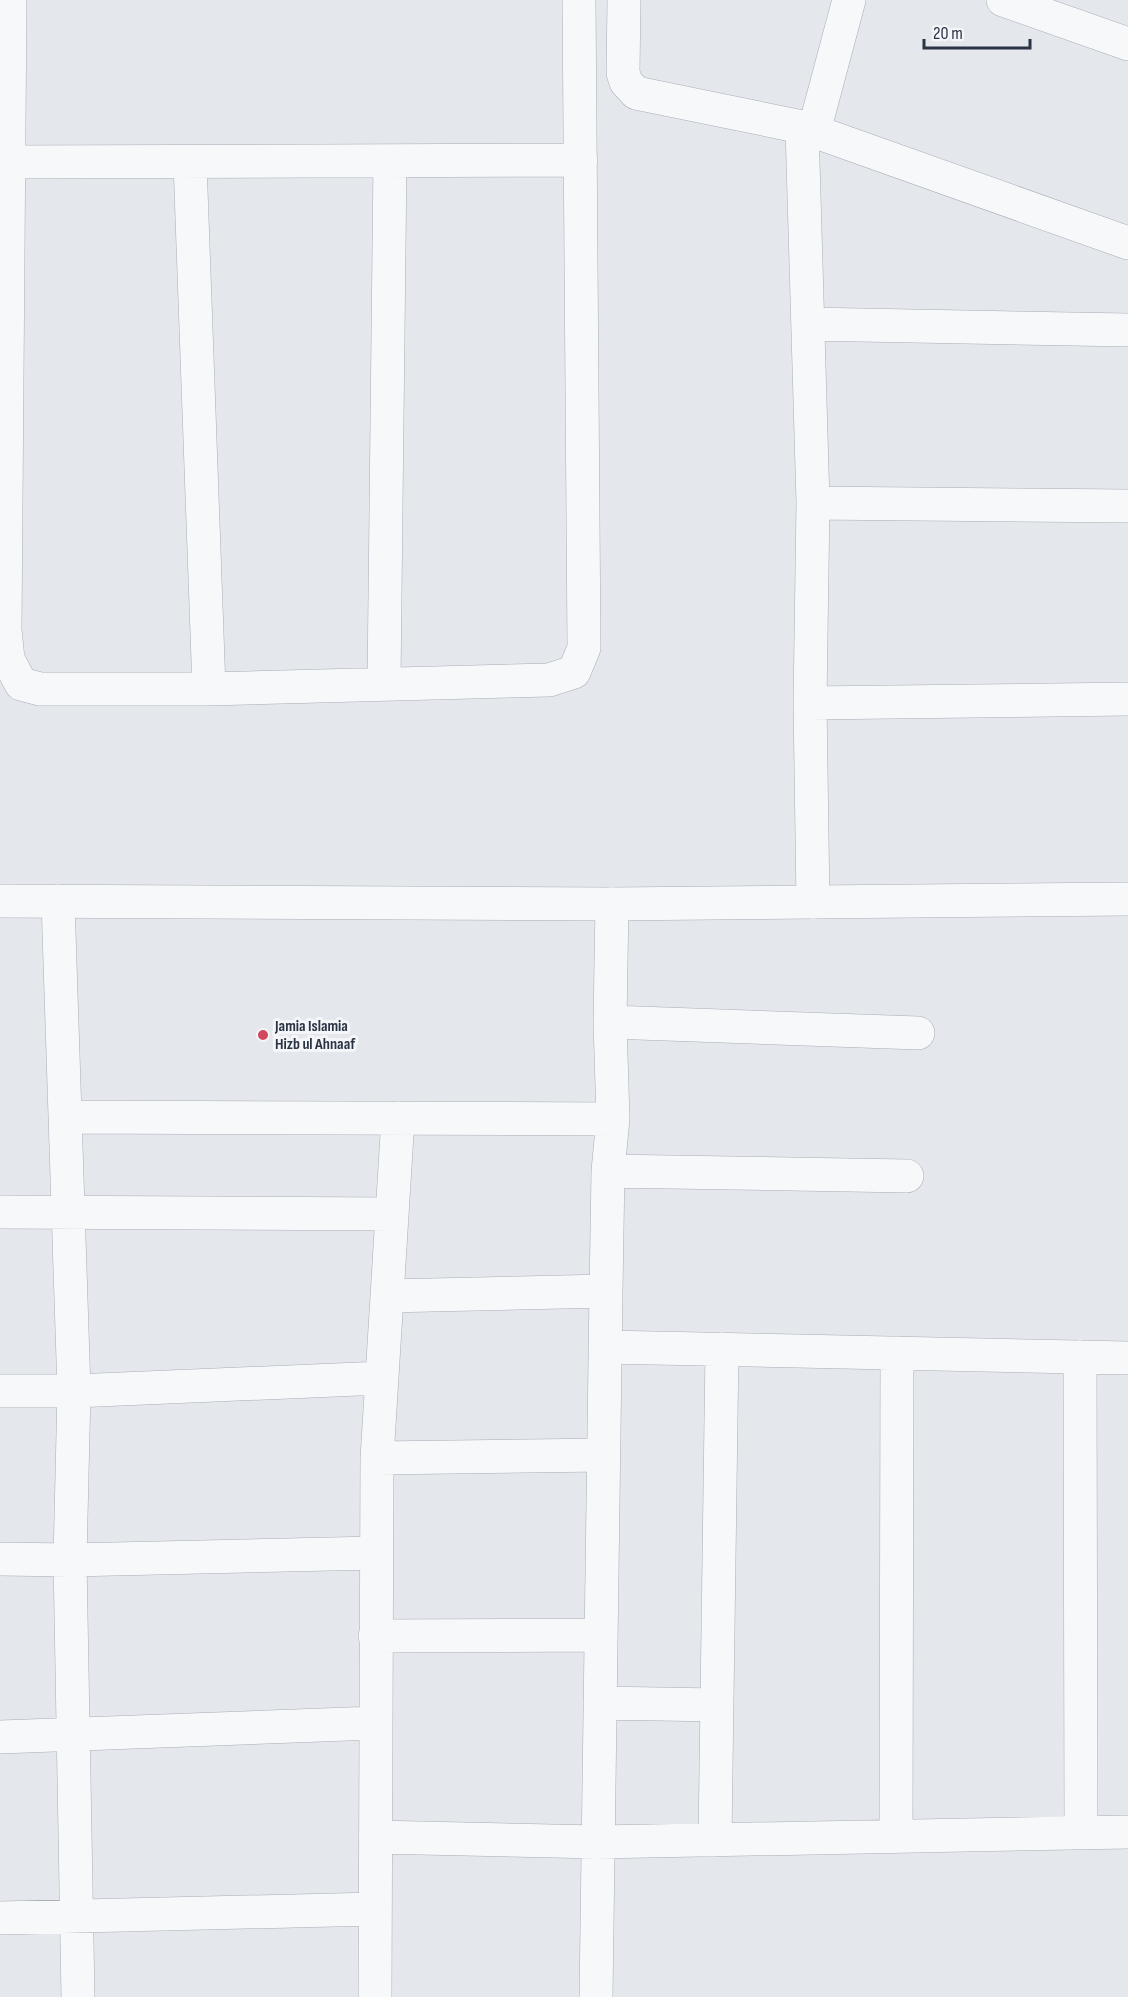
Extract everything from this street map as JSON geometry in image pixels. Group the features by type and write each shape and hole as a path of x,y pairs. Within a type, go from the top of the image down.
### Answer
{"street":[{"path":"10,0 4,219 3,630 8,659 21,684 40,689 210,689 384,682 549,680 574,672 584,648 579,0"},
{"path":"624,0 623,73 626,82 636,93 808,129 1128,243"},
{"path":"813,902 810,703 813,503 808,324 808,129 849,0"},
{"path":"1003,0 1128,44"},
{"path":"7,162 581,160"},
{"path":"384,682 390,161"},
{"path":"190,162 210,689"},
{"path":"808,324 1128,330"},
{"path":"813,503 1128,506"},
{"path":"810,703 1128,699"},
{"path":"0,901 612,904 1128,899"},
{"path":"58,901 67,1117 74,1391 70,1560 78,1997"},
{"path":"596,1997 608,1171 613,1119 610,1022 612,904"},
{"path":"610,1022 918,1033"},
{"path":"67,1117 613,1119"},
{"path":"375,1997 377,1458 398,1118"},
{"path":"608,1171 907,1176"},
{"path":"0,1212 392,1214"},
{"path":"387,1296 606,1291"},
{"path":"605,1347 1128,1358"},
{"path":"715,1839 722,1349"},
{"path":"896,1836 897,1353"},
{"path":"1080,1357 1081,1833"},
{"path":"0,1391 74,1391 382,1378"},
{"path":"377,1458 603,1455"},
{"path":"0,1559 70,1560 375,1554"},
{"path":"375,1636 600,1635"},
{"path":"600,1703 717,1705"},
{"path":"0,1737 375,1723"},
{"path":"375,1838 597,1842 1128,1832"},
{"path":"0,1918 375,1909"}],"place":[{"name":"Jamia Islamia Hizb ul Ahnaaf","path":"263,1035"}]}
